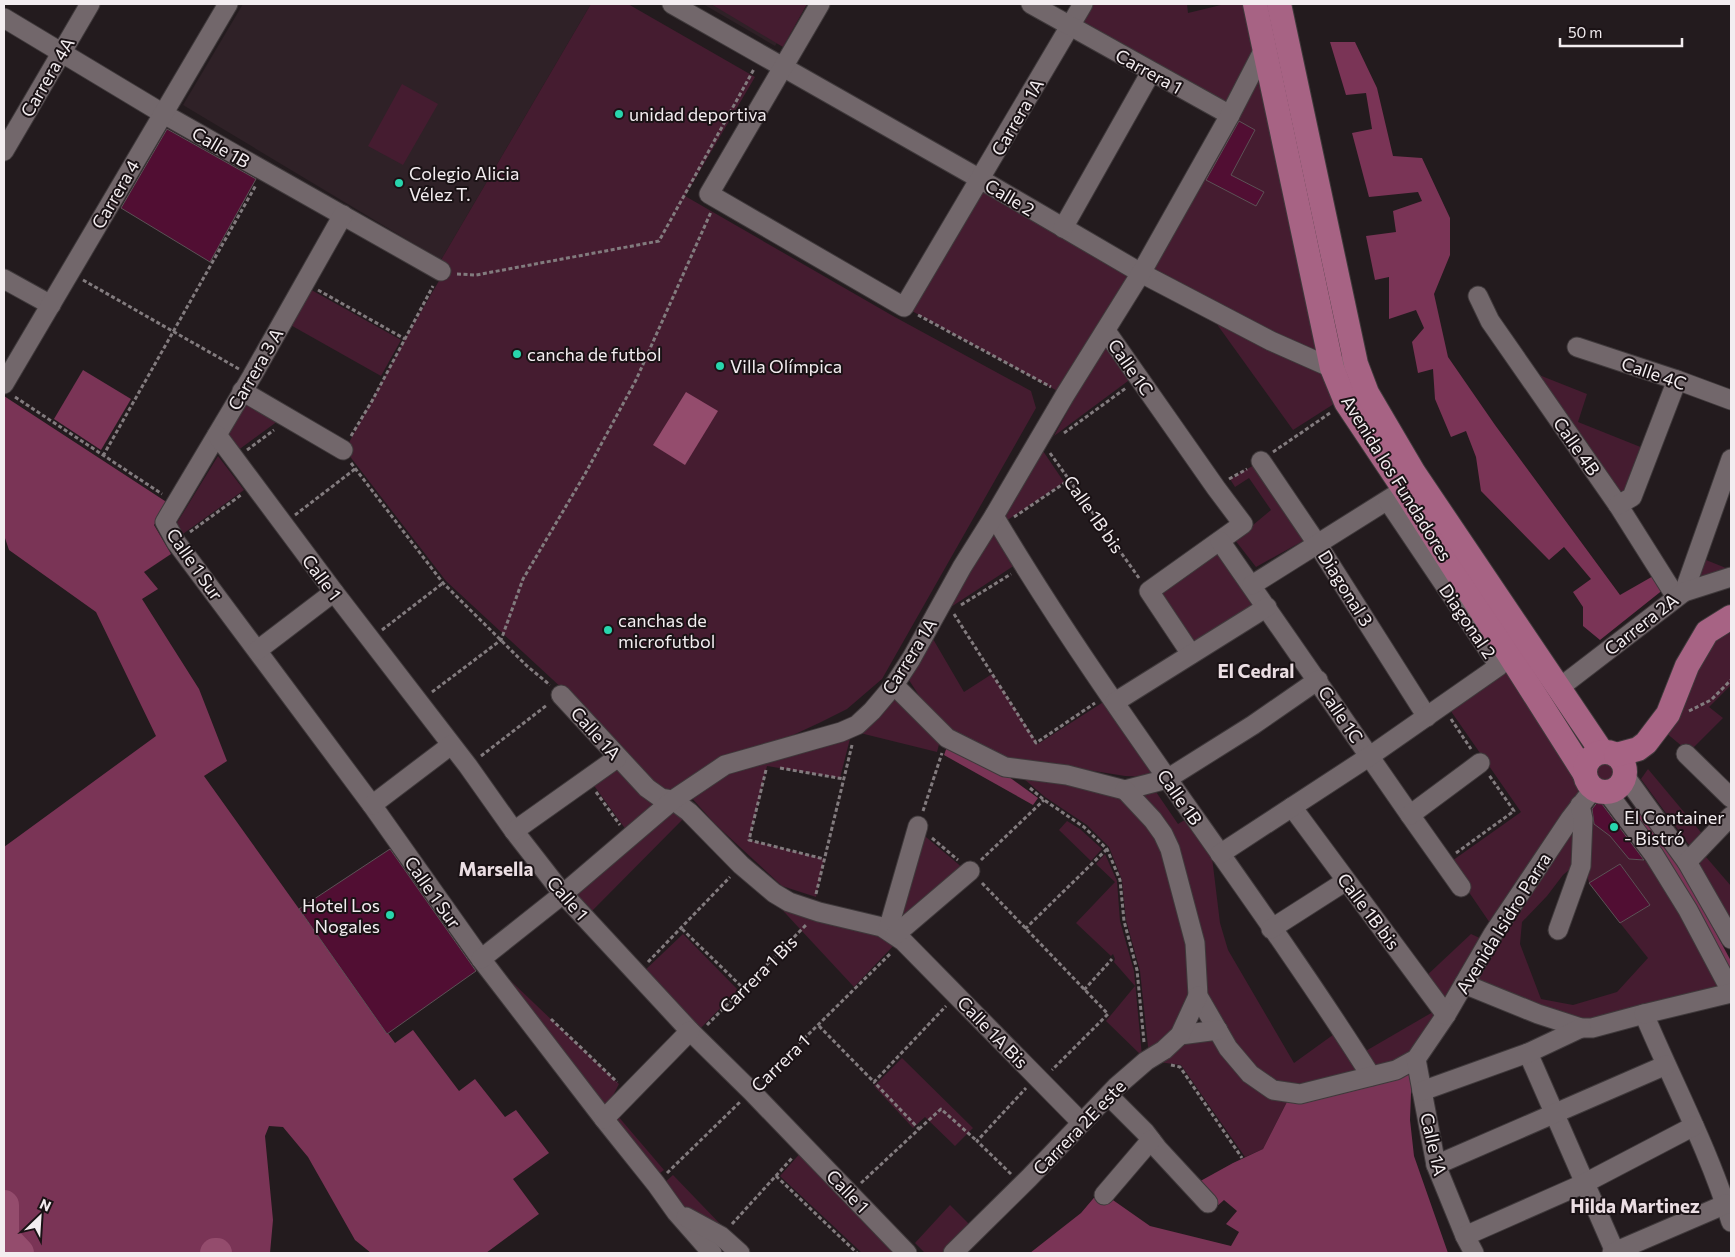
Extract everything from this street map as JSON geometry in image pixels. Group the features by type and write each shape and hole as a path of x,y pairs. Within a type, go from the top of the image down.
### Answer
{"main road":[{"name":"Avenida los Fundadores","path":"1255,4 1332,368 1346,402 1396,495 1592,790"},
{"name":"Avenida los Fundadores","path":"1279,4 1356,364 1367,393 1414,474 1559,688 1614,761"},
{"path":"1614,761 1616,789 1592,790 1587,764 1589,760 1597,754 1614,761 1646,743 1668,714 1687,666 1707,632 1731,617"}],"street":[{"name":"Carrera 4A","path":"4,151 90,4"},
{"name":"Carrera 4","path":"8,390 51,305 228,4"},
{"name":"Calle 2","path":"672,4 980,179 1141,274 1271,341 1332,368"},
{"path":"820,4 782,66 713,196 904,307"},
{"name":"Carrera 1","path":"1031,4 1230,115"},
{"name":"Carrera 1A","path":"904,307 1083,4"},
{"name":"Calle 1B","path":"4,18 162,114 441,271"},
{"path":"1141,274 1230,115 1264,49"},
{"path":"1063,228 1151,72"},
{"name":"Carrera 3 A","path":"165,522 247,384 343,215"},
{"name":"Carrera 1A","path":"480,959 563,894 673,800 725,764 841,732 856,725 872,711 894,685 911,659 962,567 997,521 1039,438 1141,274"},
{"path":"4,279 51,305"},
{"name":"Calle 4B","path":"1478,296 1490,321 1680,594"},
{"name":"Calle 1C","path":"1106,331 1243,524 1220,541 1461,887"},
{"name":"Calle 4C","path":"1577,347 1731,400"},
{"path":"1332,368 1356,364"},
{"path":"1618,505 1632,497 1677,380"},
{"path":"247,384 289,419 343,450"},
{"name":"Calle 1","path":"217,435 563,894 693,1034 751,1091 907,1253"},
{"path":"1680,594 1731,459"},
{"name":"Diagonal 3","path":"1261,461 1318,544 1427,717"},
{"path":"1252,585 1396,495"},
{"name":"Diagonal 2","path":"1396,495 1499,666 1442,706"},
{"name":"Calle 1B","path":"997,521 1024,566 1112,698 1329,1010 1371,1076"},
{"name":"Calle 1 Sur","path":"165,522 176,542 372,805 480,959 676,1212 712,1253"},
{"path":"1191,654 1149,591 1220,541"},
{"name":"Carrera 2A","path":"1559,688 1680,594 1731,576"},
{"path":"258,650 334,592"},
{"path":"1112,698 1191,654 1267,607"},
{"path":"894,685 947,738 1005,767 1067,775 1125,790 1167,778 1253,724 1318,680"},
{"name":"Calle 1A","path":"561,695 617,758 647,788 661,798 673,800 689,812 741,865 774,893 790,902 816,911 882,927 896,935"},
{"path":"1220,854 1370,756 1442,706"},
{"path":"372,805 451,745"},
{"path":"1686,754 1731,798"},
{"path":"514,831 617,758"},
{"name":"Avenida los Fundadores","path":"1614,761 1687,862 1731,939"},
{"path":"1410,816 1480,763"},
{"path":"1125,790 1164,834 1170,849 1195,943 1198,996 1228,1048 1250,1074 1274,1090 1300,1094 1396,1070 1416,1059"},
{"path":"1558,930 1581,866 1583,819 1592,790"},
{"name":"Avenida Isidro Parra","path":"1416,1059 1446,1015 1464,984 1483,933 1592,790"},
{"name":"Avenida los Fundadores","path":"1592,790 1654,855 1688,910 1731,992"},
{"name":"Calle 1B bis","path":"1292,807 1446,1015"},
{"path":"1687,862 1731,816"},
{"path":"896,935 918,826"},
{"path":"896,935 970,870"},
{"path":"1271,929 1346,881"},
{"name":"Calle 1A Bis","path":"896,935 1082,1123"},
{"path":"1464,984 1538,1014 1581,1028 1592,1028 1731,992"},
{"name":"Carrera 2E este","path":"953,1253 1022,1185 1116,1087 1146,1061 1164,1050 1180,1035 1198,996"},
{"path":"1528,1053 1614,1253 1635,1249 1728,1213 1694,1126 1644,1014"},
{"path":"1422,1092 1528,1053 1581,1028"},
{"path":"1180,1035 1218,1030"},
{"path":"604,1119 693,1034"},
{"name":"Calle 1A","path":"1416,1059 1436,1165 1474,1253"},
{"path":"1436,1165 1666,1064"},
{"path":"1109,1096 1208,1203"},
{"path":"1466,1236 1585,1183 1694,1126"},
{"path":"1104,1195 1151,1140"},
{"path":"676,1212 721,1236 740,1253"}],"path":[{"path":"343,450 372,401 441,271 476,275 659,242 762,56"},
{"path":"103,456 264,172"},
{"path":"418,703 502,640 524,579 585,474 636,380 713,196"},
{"path":"70,273 174,332 247,384"},
{"path":"304,283 405,339"},
{"path":"904,307 1065,395"},
{"path":"1061,435 1138,378"},
{"path":"8,390 103,456 177,503"},
{"path":"1216,488 1261,461 1346,402"},
{"path":"234,459 289,419"},
{"name":"Calle 1B bis","path":"1039,438 1149,591"},
{"name":"Calle 1A","path":"343,450 354,469 443,583 527,666 561,695"},
{"path":"283,524 354,469"},
{"path":"997,521 1069,480"},
{"path":"176,542 254,486"},
{"path":"960,606 1024,566"},
{"path":"370,639 443,583"},
{"path":"952,610 1036,743 1112,698"},
{"path":"1668,714 1681,716 1711,700 1731,680"},
{"path":"468,766 561,695"},
{"path":"1442,706 1514,811 1443,862"},
{"path":"816,911 824,859 856,725"},
{"path":"947,738 918,826 970,870 1108,1014 977,1141"},
{"path":"767,766 749,840 824,859"},
{"path":"1005,767 1044,800 1084,827 1107,849 1120,880 1124,921 1137,970 1146,1061 1180,1067 1242,1158"},
{"path":"776,768 844,779"},
{"path":"586,780 629,838"},
{"path":"970,870 1044,800"},
{"path":"1026,929 1107,849"},
{"path":"638,973 741,865"},
{"name":"Carrera 1 Bis","path":"693,1034 743,988 816,911"},
{"path":"682,929 743,988"},
{"name":"Carrera 1","path":"656,1184 819,1026 896,935"},
{"path":"1084,990 1112,959"},
{"path":"874,1082 957,995"},
{"path":"549,1017 619,1084 631,1092"},
{"path":"819,1026 919,1129"},
{"path":"850,1193 942,1108 1022,1185"},
{"path":"721,1236 803,1145"},
{"path":"776,1176 857,1253"}],"shaded area":[{"name":"Colegio Alicia Vélez T.","path":"243,4 591,4 441,260 183,105"},
{"path":"591,4 628,4 755,77 685,196 893,316 1031,391 1036,408 882,679 847,709 791,736 722,756 672,792 655,791 565,691 446,581 345,450 405,339 443,274 441,260"},
{"path":"703,4 801,4 775,46"},
{"path":"711,4 807,4 783,47"},
{"path":"1088,4 1187,4 1188,13 1225,4 1249,4 1260,49 1227,107 1076,24"},
{"path":"1330,42 1355,42 1377,88 1393,156 1422,158 1450,218 1450,255 1434,294 1448,357 1495,425 1620,595 1655,575 1664,589 1600,640 1583,626 1583,607 1573,592 1591,579 1564,547 1549,560 1481,491 1476,457 1466,431 1451,437 1435,399 1433,369 1418,373 1412,342 1424,328 1416,310 1389,319 1389,277 1375,280 1366,236 1396,232 1393,211 1422,201 1418,192 1369,197 1352,133 1372,129 1366,93 1346,95"},
{"path":"1260,67 1321,346 1311,354 1147,270"},
{"path":"402,84 438,104 403,165 368,146"},
{"path":"983,190 1131,274 1061,393 912,311"},
{"path":"306,287 401,340 381,376 287,323"},
{"path":"1211,316 1328,372 1340,400 1293,430"},
{"path":"1105,342 1132,378 1054,436"},
{"path":"83,370 131,399 101,450 54,419"},
{"path":"1529,371 1587,394 1578,422 1648,450 1639,474 1618,501"},
{"path":"686,392 718,411 685,465 653,445"},
{"path":"4,396 168,503 154,525 171,554 144,572 158,589 142,599 199,689 227,761 204,776 395,1043 413,1030 459,1091 475,1079 505,1117 516,1110 549,1153 513,1179 539,1214 486,1253 371,1253 355,1240 308,1157 283,1127 269,1126 265,1136 273,1220 270,1253 4,1253 4,847 156,736 96,612 9,550 4,535"},
{"path":"249,399 282,418 237,451 226,436"},
{"path":"1041,448 1064,482 1006,521 1001,514"},
{"path":"218,456 244,490 180,536 175,526"},
{"path":"1261,461 1310,537 1256,567 1235,540 1271,510 1249,478 1235,487 1230,479"},
{"path":"994,527 1018,563 951,607"},
{"path":"1221,549 1260,607 1190,650 1155,596"},
{"path":"1701,558 1731,570 1690,586"},
{"path":"1731,621 1731,685 1709,707 1723,718 1689,752 1665,732 1690,669"},
{"path":"933,639 964,692 992,674 1038,744 1108,699 1161,776 1125,776 1063,766 1008,761 958,734 925,705 909,680 916,664"},
{"path":"1508,666 1586,788 1492,926 1449,863 1521,812 1448,707"},
{"path":"894,692 941,737 937,752 860,733"},
{"path":"852,731 840,778 767,766 749,840 824,859 816,897 782,886 715,824 690,796 724,770"},
{"path":"948,744 1005,774 1038,798 1033,805 944,755"},
{"path":"1606,760 1614,764 1618,772 1614,780 1606,784 1598,780 1594,772 1598,764"},
{"path":"617,761 660,800 629,834 590,780"},
{"path":"1648,769 1704,836 1692,849 1641,779"},
{"path":"1016,772 1122,793 1159,835 1191,942 1195,994 1176,1032 1149,1056 1140,971 1126,920 1122,880 1109,847 1087,825 1045,797"},
{"path":"1152,786 1178,824 1188,818 1211,849 1220,923 1228,950 1294,1063 1337,1032 1365,1073 1300,1090 1253,1072 1202,996 1191,908 1132,793"},
{"path":"673,805 687,815 588,915 569,894"},
{"path":"1638,806 1678,863 1731,961 1731,979 1630,813"},
{"path":"1579,810 1576,864 1563,875 1547,896 1522,922 1520,944 1541,999 1573,1005 1617,992 1648,958 1620,923 1650,905 1620,864 1589,883 1585,866 1587,818 1610,836 1629,859 1654,861 1729,991 1588,1024 1471,982"},
{"path":"1067,821 1080,829 1102,849 1091,861 1059,830"},
{"path":"920,832 964,869 895,932"},
{"path":"1105,854 1117,881 1120,921 1134,971 1142,1056 1106,1021 1135,986 1114,962 1113,954 1111,956 1076,923 1115,882 1096,864"},
{"path":"1706,857 1731,886 1731,925 1697,864"},
{"path":"774,901 897,942 854,987"},
{"path":"683,934 738,990 696,1033 642,973"},
{"path":"1471,934 1484,940 1445,1008 1423,979"},
{"path":"493,964 619,1084 605,1111"},
{"path":"1438,1009 1414,1056 1373,1072 1364,1052"},
{"path":"1217,1033 1225,1048 1290,1096 1263,1149 1245,1157 1181,1065 1151,1061 1180,1037"},
{"path":"902,1058 973,1128 955,1146 925,1117 913,1128 874,1086"},
{"path":"1412,1066 1410,1120 1414,1156 1448,1253 1030,1253 1081,1213 1098,1193 1110,1198 1150,1226 1231,1246 1239,1232 1226,1224 1237,1211 1224,1200 1215,1208 1195,1184 1263,1149 1290,1096"},
{"path":"617,1115 664,1170 656,1176 612,1120"},
{"path":"803,1150 903,1253 862,1253 780,1176"},
{"path":"673,1175 723,1227 683,1211 663,1184"},
{"path":"950,1205 971,1226 944,1253 925,1253 915,1243"}],"building":[{"path":"1239,121 1255,130 1231,175 1264,192 1256,206 1206,180"},
{"path":"167,129 256,179 210,262 121,208"},
{"path":"1599,800 1644,860 1629,859 1610,836 1594,824 1592,809"},
{"path":"390,849 476,971 387,1034 299,909"},
{"path":"1620,864 1650,905 1620,923 1589,883"}],"waterway":[{"path":"4,1205 4,1237 19,1253"}],"place":[{"name":"unidad deportiva","path":"619,114"},
{"name":"Colegio Alicia Vélez T.","path":"399,183"},
{"name":"cancha de futbol","path":"517,354"},
{"name":"Villa Olímpica","path":"720,366"},
{"name":"canchas de microfutbol","path":"608,630"},
{"name":"El Container - Bistró","path":"1614,827"},
{"name":"Hotel Los Nogales","path":"390,915"}],"district":[{"name":"El Cedral","path":"1256,670"},
{"name":"Marsella","path":"496,868"},
{"name":"Hilda Martinez","path":"1635,1205"}]}
